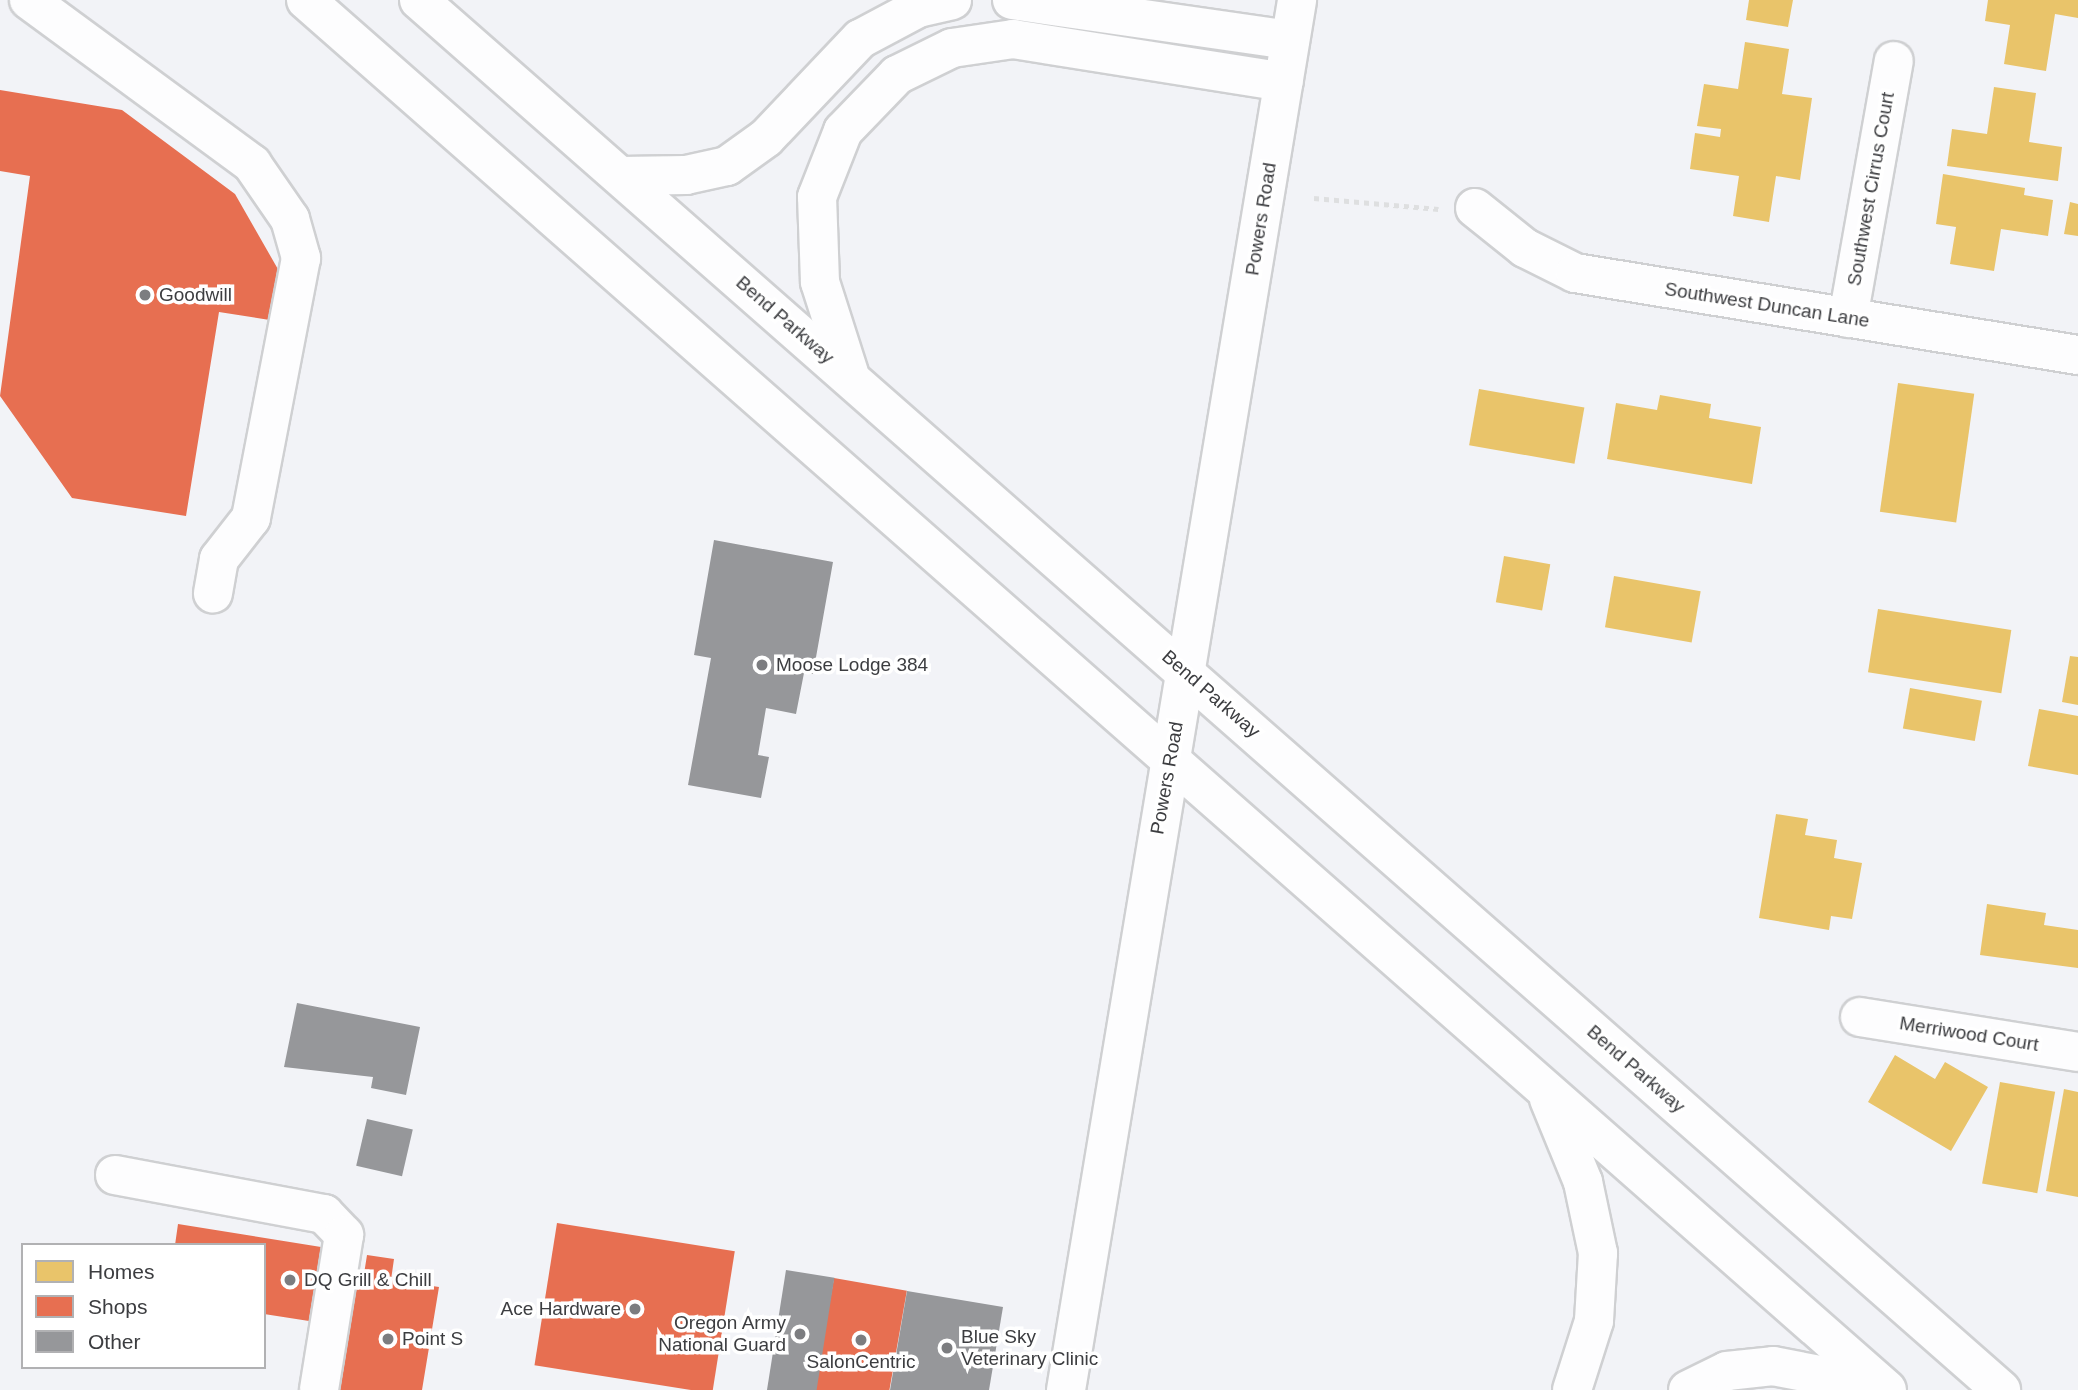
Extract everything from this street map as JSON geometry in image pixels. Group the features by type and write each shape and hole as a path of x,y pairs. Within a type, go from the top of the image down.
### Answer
{"main road":[{"path":"29,0 252,164 290,219 301,258 251,518 219,559 213,593"},
{"path":"306,0 1886,1389"},
{"name":"Bend Parkway","path":"419,0 2001,1390"},
{"path":"621,176 686,175 727,166 766,138 860,39 918,8 951,0"},
{"path":"1012,0 1290,40"},
{"name":"Powers Road","path":"1066,1390 1297,0"},
{"path":"851,378 820,282 817,197 843,131 897,75 952,48 1013,39 1284,82"},
{"name":"Southwest Cirrus Court","path":"1847,318 1894,61"},
{"name":"Southwest Duncan Lane","path":"1475,208 1525,248 1575,273 2078,355"},
{"name":"Merriwood Court","path":"1860,1017 2078,1052"},
{"path":"1544,1087 1576,1162 1597,1242 1594,1321 1572,1390"},
{"path":"115,1175 324,1214 344,1236 319,1390"},
{"path":"1688,1390 1727,1371 1773,1366 1886,1389"}],"path":[{"path":"1314,198 1394,209 1475,208"}],"building: Homes":[{"path":"1749,0 1793,0 1788,27 1746,20"},
{"path":"1988,0 2078,0 2078,18 2055,14 2046,71 2004,64 2010,25 1985,21"},
{"path":"1745,42 1789,49 1782,94 1812,98 1800,180 1776,176 1769,222 1733,216 1739,176 1690,169 1695,133 1720,137 1721,129 1697,126 1704,84 1738,89"},
{"path":"1994,87 2036,93 2029,142 2062,147 2058,181 1947,166 1952,129 1987,134"},
{"path":"1943,174 2025,188 2024,195 2053,200 2048,236 2001,229 1994,271 1950,264 1956,227 1936,224"},
{"path":"2070,202 2078,204 2078,236 2064,234"},
{"path":"1898,383 1974,394 1956,522 1880,512"},
{"path":"1479,389 1584,408 1574,464 1469,445"},
{"path":"1660,395 1711,404 1709,418 1761,427 1752,484 1607,459 1616,403 1657,410"},
{"path":"1504,556 1550,564 1542,610 1496,602"},
{"path":"1614,576 1701,591 1692,642 1605,627"},
{"path":"1878,609 2011,630 2001,693 1868,672"},
{"path":"2070,656 2078,657 2078,705 2062,702"},
{"path":"1910,688 1982,701 1975,741 1903,728"},
{"path":"2039,709 2078,716 2078,775 2028,766"},
{"path":"1776,814 1808,819 1805,835 1837,840 1834,858 1862,863 1852,919 1831,916 1829,930 1759,918"},
{"path":"1987,904 2046,913 2044,925 2078,930 2078,968 1980,955"},
{"path":"1895,1055 1935,1079 1945,1062 1988,1087 1951,1151 1868,1102"},
{"path":"2000,1082 2055,1092 2037,1193 1982,1183"},
{"path":"2064,1089 2078,1092 2078,1197 2046,1191"}],"building: Shops":[{"name":"Goodwill","path":"0,90 122,110 235,194 283,278 276,321 219,312 186,516 72,498 0,396 30,176 0,171"},
{"name":"Ace Hardware","path":"557,1223 735,1251 713,1390 691,1390 534,1365"},
{"name":"DQ Grill & Chill","path":"178,1224 321,1247 309,1321 266,1314 266,1243 175,1243"},
{"name":"Point S","path":"367,1255 394,1259 391,1280 439,1287 422,1390 336,1390 355,1273 364,1274"},
{"name":"SalonCentric","path":"834,1278 907,1291 889,1390 814,1390"}],"building: Other":[{"name":"Moose Lodge 384","path":"714,540 833,562 813,674 804,673 796,714 766,708 758,755 769,757 761,798 688,785 711,658 694,655"},
{"path":"297,1003 420,1027 406,1095 371,1088 373,1077 284,1067"},
{"path":"367,1119 413,1130 402,1176 356,1166"},
{"name":"Oregon Army National Guard","path":"786,1270 834,1278 817,1390 767,1390"},
{"name":"Blue Sky Veterinary Clinic","path":"907,1291 1003,1307 989,1390 890,1390"}],"place":[{"name":"Goodwill","path":"145,295"},
{"name":"Moose Lodge 384","path":"762,665"},
{"name":"DQ Grill & Chill","path":"290,1280"},
{"name":"Ace Hardware","path":"635,1309"},
{"name":"Oregon Army National Guard","path":"800,1334"},
{"name":"Point S","path":"388,1339"},
{"name":"SalonCentric","path":"861,1340"},
{"name":"Blue Sky Veterinary Clinic","path":"947,1348"}]}
